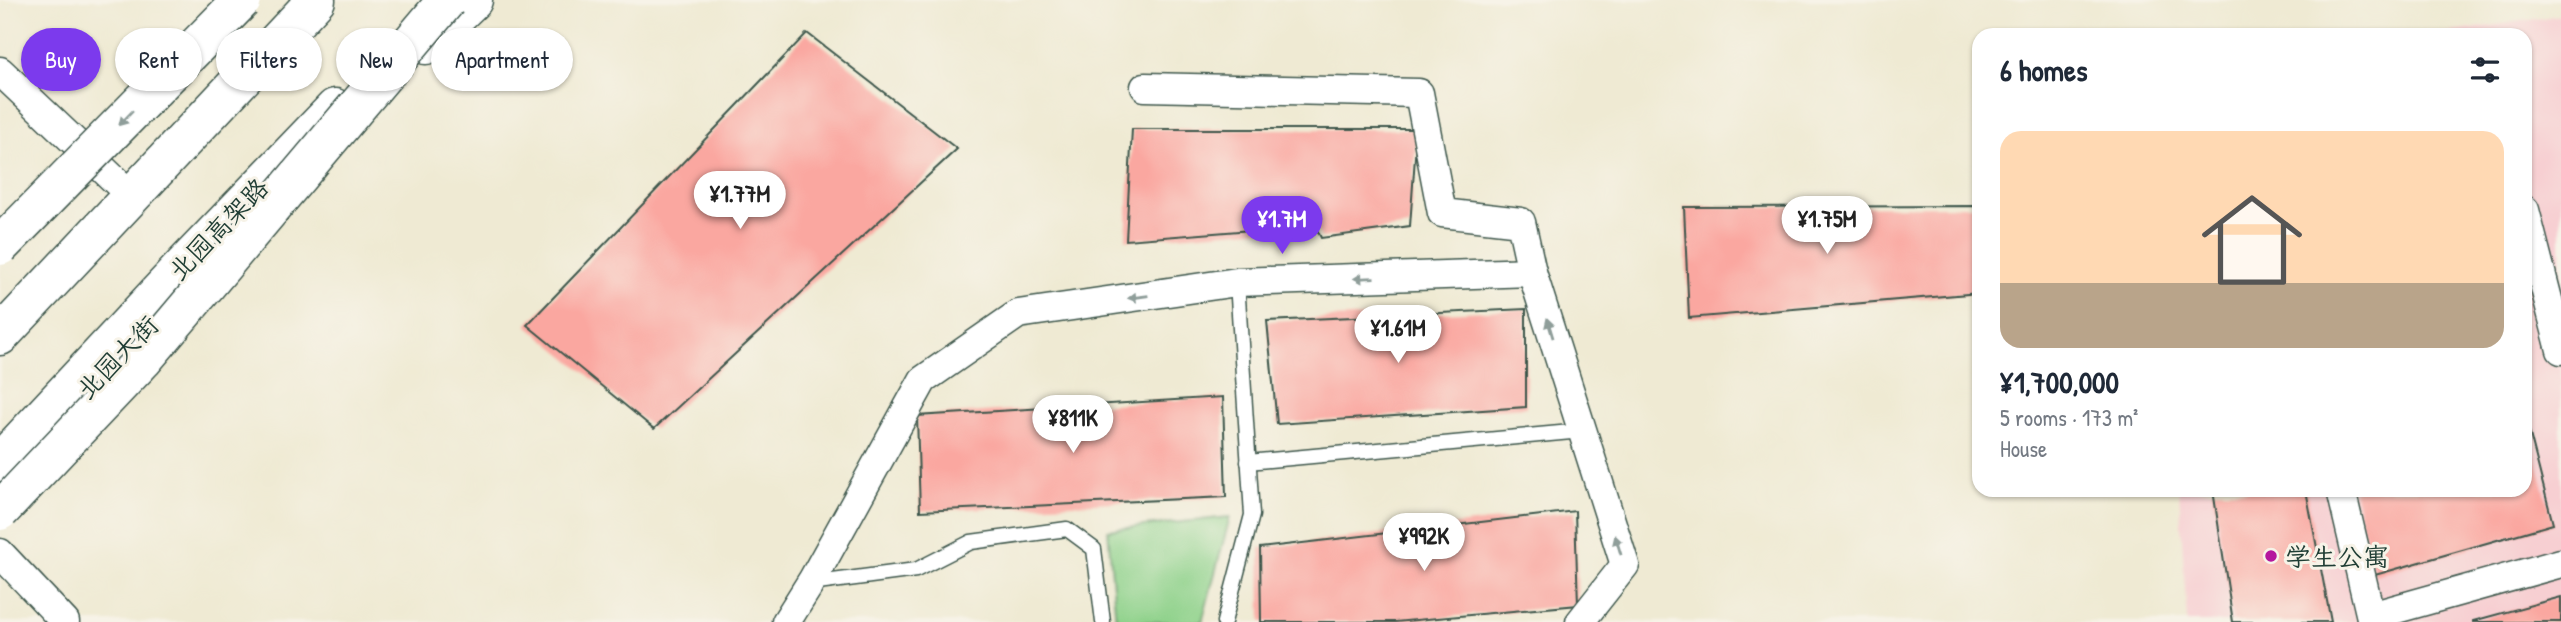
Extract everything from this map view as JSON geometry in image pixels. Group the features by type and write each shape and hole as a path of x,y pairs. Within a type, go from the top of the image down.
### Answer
{"main road":[{"path":"0,246 242,0"},
{"path":"0,312 123,188 296,0"},
{"path":"0,336 316,0"},
{"name":"北园高架路","path":"0,462 184,265 440,0"},
{"path":"0,511 143,359 447,0"},
{"name":"北园大街","path":"0,478 221,249 473,0"}],"street":[{"path":"0,71 123,188"},
{"path":"1145,87 1419,93 1442,213 1521,222 1532,272 1625,565 1580,622"},
{"path":"2532,237 2561,350"},
{"path":"786,622 810,584 923,380 1018,314 1237,282 1532,272"},
{"path":"2343,497 2372,619 2561,563"},
{"path":"0,553 65,622"}],"lane":[{"path":"1224,622 1252,515 1237,282"},
{"path":"1248,462 1582,430"},
{"path":"810,584 916,570 971,542 1067,529 1094,549 1103,622"}],"shaded area":[{"path":"2561,15 2561,622 2187,622 2179,497 2532,497 2532,28 2478,28"}],"green space":[{"path":"1230,517 1202,622 1116,622 1108,530"}],"building":[{"path":"807,33 957,149 654,429 527,325"},
{"path":"1132,129 1417,129 1410,226 1321,238 1315,225 1126,240"},
{"path":"1972,206 1972,294 1689,318 1684,207"},
{"path":"1526,309 1526,407 1277,424 1267,321"},
{"path":"1223,397 1226,497 920,511 917,416"},
{"path":"2532,442 2553,524 2375,575 2356,497 2532,497"},
{"name":"学生公寓","path":"2214,497 2307,497 2331,622 2233,622"},
{"path":"1575,511 1578,605 1395,622 1261,622 1260,548"},
{"path":"2561,597 2561,622 2473,622 2473,621"}],"place":[{"name":"学生公寓","path":"2271,556"}]}
